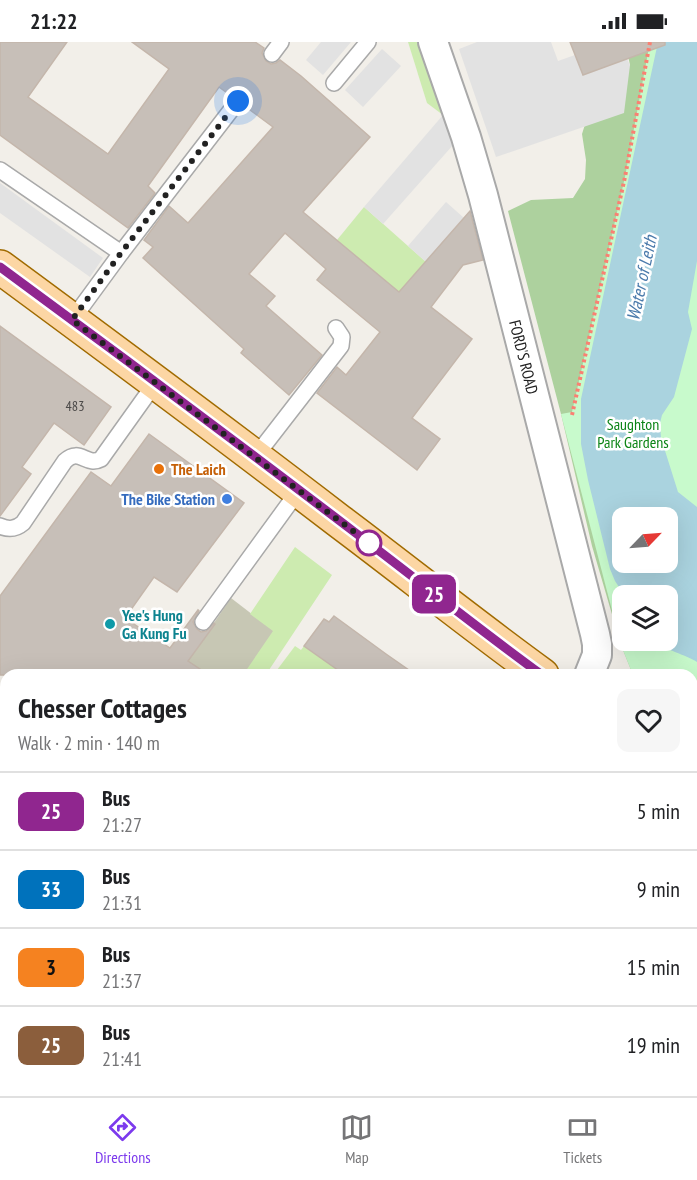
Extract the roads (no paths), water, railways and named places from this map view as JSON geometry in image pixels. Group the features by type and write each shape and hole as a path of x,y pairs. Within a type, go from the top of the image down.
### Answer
{"main road":[{"path":"0,267 156,382 534,669"}],"street":[{"name":"FORD'S ROAD","path":"433,42 481,186 590,610 597,650 592,669"}],"lane":[{"path":"334,83 360,53"},
{"path":"72,320 238,101"},
{"path":"0,170 20,191 121,253"},
{"path":"255,457 341,346 342,337 336,328"},
{"path":"0,526 16,528 23,523 69,457 78,456 92,462 101,459 156,382"},
{"path":"203,622 299,490"}],"water":[{"name":"Saughton Park Gardens","path":"658,42 697,42 697,261 688,312 692,329 674,397 662,415 660,423 661,438 678,492 697,507 697,662 674,651 678,651 678,585 618,585 615,581 610,569 581,444 581,399"}],"place":[{"name":"The Laich","path":"159,469"},
{"name":"The Bike Station","path":"227,499"},
{"name":"Yee's Hung Ga Kung Fu","path":"110,624"}],"water label":[{"name":"Water of Leith","path":"642,278"}]}
